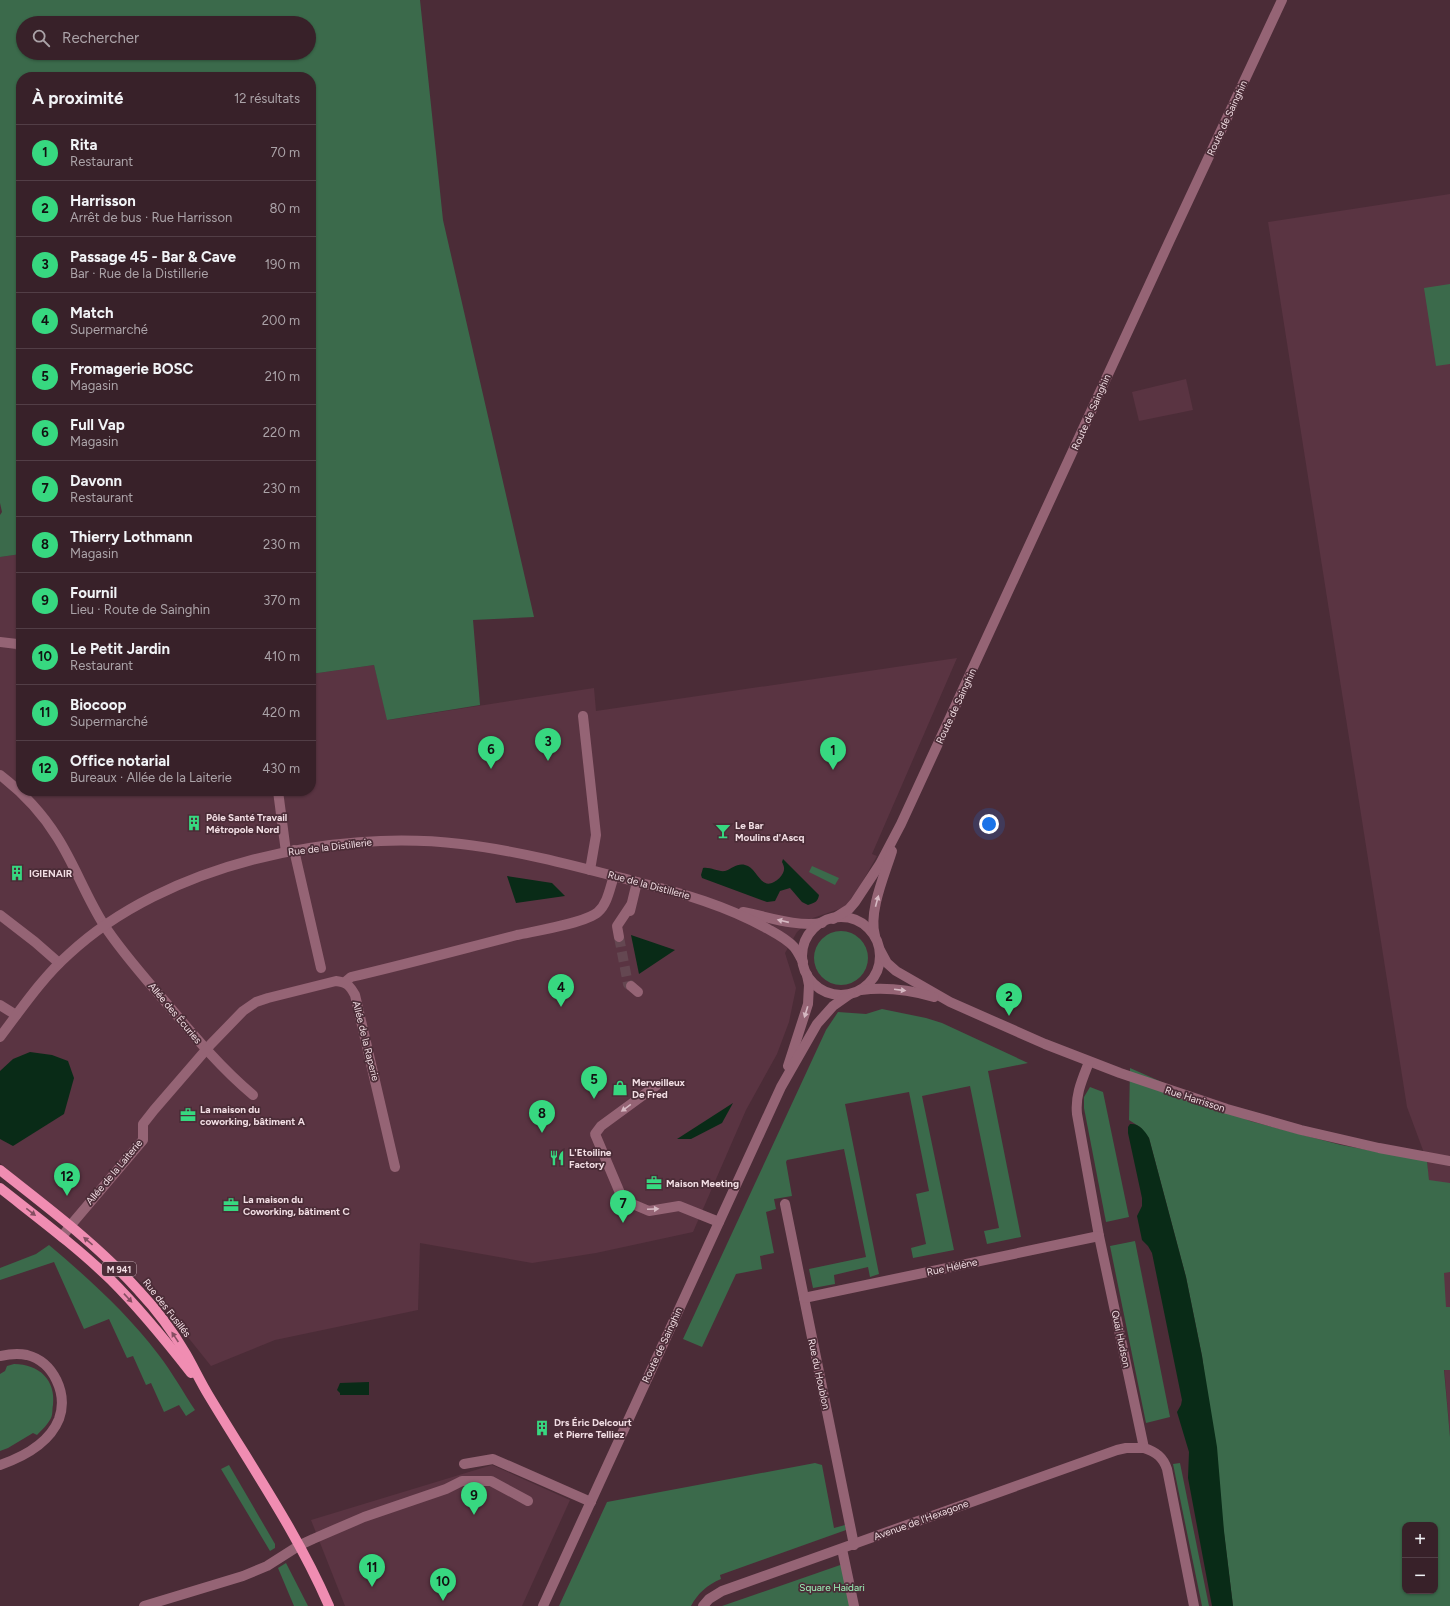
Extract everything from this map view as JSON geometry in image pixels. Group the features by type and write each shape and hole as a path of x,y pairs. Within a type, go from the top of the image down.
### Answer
{"main road":[{"name":"Rue des Fusillés","path":"0,1170 106,1257 151,1305 186,1354 208,1395 271,1495 300,1545 329,1606"},
{"name":"Rue des Fusillés","path":"0,1188 62,1237 111,1280 162,1336 208,1395"}],"street":[{"name":"Route de Sainghin","path":"833,918 849,910 855,902 880,864 901,824 1282,0"},
{"path":"0,642 16,644"},
{"path":"583,716 596,835 590,870"},
{"name":"Allée des Écuries","path":"0,775 16,789"},
{"name":"Allée des Écuries","path":"24,796 44,817 67,854 90,901 104,925 134,965 206,1050 233,1078 253,1095"},
{"path":"279,796 290,851 321,968"},
{"name":"Route de Sainghin","path":"876,940 874,930 874,912 901,824"},
{"name":"Rue de la Distillerie","path":"0,1037 40,984 59,963 79,944 104,925 134,906 194,879 226,868 290,851 376,841 440,842 507,850 689,895 754,921 783,938 793,946 803,962"},
{"path":"206,1050 243,1011 256,1002 336,981 345,982 351,977 583,920 598,912 604,905 614,876"},
{"path":"619,937 617,926 630,909 637,882"},
{"name":"Rue de la Distillerie","path":"718,906 796,924 806,925 822,923"},
{"path":"0,915 59,963"},
{"path":"833,918 850,918 861,923 870,930 880,950 880,962 870,983 861,990 850,994 839,995 828,993 813,983 807,974 803,962 803,951 806,940 813,930 822,923 833,918"},
{"name":"Rue Harrisson","path":"880,950 887,963 896,971 950,1002 1020,1034 1089,1062 1201,1101 1301,1130 1379,1148 1450,1161"},
{"name":"Route de Sainghin","path":"783,1084 808,1004 809,985 807,974"},
{"name":"Allée de la Raperie","path":"345,982 351,987 355,996 395,1167"},
{"name":"Rue Harrisson","path":"861,990 887,988 908,991 950,1002"},
{"name":"Route de Sainghin","path":"543,1606 783,1084 810,1036 824,1015 833,1006 850,994"},
{"path":"0,1005 16,1015"},
{"name":"Allée de la Laiterie","path":"62,1237 143,1140 144,1124 206,1050"},
{"name":"Quai Hudson","path":"1089,1062 1077,1093 1077,1114 1100,1236 1144,1448"},
{"path":"657,1085 601,1126 595,1134 623,1200 649,1211 679,1206 719,1222"},
{"name":"Rue du Houblon","path":"785,1204 854,1544"},
{"name":"Rue Hélène","path":"804,1298 1100,1236"},
{"path":"0,1356 17,1353 35,1357 41,1361 52,1371 60,1389 62,1399 59,1419 50,1434 24,1455 0,1466"},
{"name":"Avenue de l'Hexagone","path":"704,1606 709,1599 722,1591 1117,1450 1126,1448 1144,1448"},
{"path":"1144,1448 1152,1450 1159,1455 1164,1461 1167,1470 1194,1606"},
{"path":"464,1464 492,1459 591,1502"},
{"path":"144,1606 255,1571 277,1560 300,1545 364,1518 446,1489 462,1481 491,1481 528,1501"},
{"path":"842,1549 854,1606"}],"shaded area":[{"path":"1450,194 1450,1437 1427,1161 1407,1107 1268,222"},
{"path":"1186,379 1193,410 1139,421 1132,392"},
{"path":"16,555 16,796 316,796 316,673 374,665 388,720 594,688 596,711 957,658 872,854 877,856 860,886 845,907 813,918 797,932 785,953 796,988 789,1022 777,1054 746,1110 693,1232 596,1253 532,1263 420,1243 418,1310 275,1340 211,1366 151,1291 0,1163 0,557"},
{"path":"783,859 819,895 815,902 808,905 802,902 790,888 780,891 775,901 767,902 702,878 701,875 703,868 725,871 737,865 745,865 753,870 762,881 769,884 777,880 784,872 782,862"},
{"path":"507,876 552,883 565,896 516,903"},
{"path":"631,935 675,950 639,974"},
{"path":"30,1052 52,1055 68,1061 74,1078 64,1114 13,1146 0,1139 0,1071 13,1059"},
{"path":"733,1103 722,1123 691,1139 677,1139"},
{"path":"1130,1124 1139,1126 1144,1130 1149,1138 1186,1277 1202,1356 1217,1447 1224,1531 1233,1606 1212,1606 1188,1478 1189,1452 1177,1412 1182,1400 1152,1253 1142,1240 1137,1216 1142,1206 1142,1198 1128,1133 1128,1127"},
{"path":"369,1382 369,1395 340,1395 337,1390 340,1383"},
{"path":"492,1465 570,1500 522,1606 345,1606 311,1520"}],"green space":[{"path":"0,0 420,0 443,220 534,617 473,620 480,705 387,720 374,665 316,673 316,72 16,72 16,555 0,557 0,515 2,512 0,503"},
{"path":"1450,284 1450,364 1436,366 1424,288"},
{"path":"812,866 839,878 835,885 809,872"},
{"path":"836,931 846,931 856,935 864,943 868,953 868,963 864,973 856,981 846,985 836,985 826,981 818,973 814,963 814,953 818,943 826,935"},
{"path":"882,1009 926,1018 942,1023 1028,1063 988,1071 1021,1237 987,1244 984,1231 999,1228 970,1086 922,1096 954,1250 913,1258 911,1248 926,1244 916,1194 929,1191 909,1092 845,1104 879,1274 870,1277 868,1267 834,1275 835,1284 813,1288 809,1269 866,1257 844,1149 787,1160 786,1162 792,1196 774,1199 776,1209 766,1212 774,1253 760,1256 762,1269 736,1274 702,1347 683,1339 826,1030 838,1012 866,1014"},
{"path":"1130,1068 1250,1121 1341,1145 1427,1161 1429,1180 1450,1183 1450,1272 1444,1273 1446,1307 1450,1307 1450,1370 1444,1370 1450,1437 1450,1606 1233,1606 1202,1356 1186,1277 1149,1138 1140,1127 1129,1120"},
{"path":"1090,1087 1103,1092 1129,1217 1106,1222 1084,1108 1084,1097"},
{"path":"1135,1241 1170,1417 1146,1423 1110,1246"},
{"path":"49,1245 92,1283 133,1324 163,1361 195,1410 186,1416 179,1405 164,1412 151,1383 146,1385 133,1356 127,1358 109,1319 84,1329 54,1262 0,1280 0,1268 36,1254"},
{"path":"14,1364 31,1367 38,1370 49,1381 53,1396 52,1415 37,1435 33,1433 0,1451 0,1374 5,1371 7,1366"},
{"path":"815,1463 822,1465 834,1528 845,1525 846,1530 720,1575 721,1579 703,1590 691,1606 559,1606 607,1502"},
{"path":"1180,1463 1209,1606 1202,1606 1173,1464"},
{"path":"229,1465 275,1544 275,1548 270,1551 221,1469"},
{"path":"286,1563 308,1606 294,1606 278,1568"},
{"name":"Square Haïdari","path":"846,1563 854,1606 722,1606"}],"tunnel":[{"path":"619,937 628,984 631,986"}],"place":[{"name":"Passage 45 - Bar & Cave","path":"548,761"},
{"name":"Full Vap","path":"491,769"},
{"name":"Rita","path":"833,770"},
{"name":"Pôle Santé Travail Métropole Nord","path":"194,823"},
{"name":"Le Bar Moulins d'Ascq","path":"723,831"},
{"name":"IGIENAIR","path":"17,873"},
{"name":"Match","path":"561,1007"},
{"name":"Harrisson","path":"1009,1016"},
{"name":"Merveilleux De Fred","path":"620,1088"},
{"name":"Fromagerie BOSC","path":"594,1099"},
{"name":"La maison du coworking, bâtiment A","path":"188,1115"},
{"name":"Thierry Lothmann","path":"542,1133"},
{"name":"L'Etoiline Factory","path":"557,1158"},
{"name":"Maison Meeting","path":"654,1183"},
{"name":"Office notarial","path":"67,1196"},
{"name":"La maison du Coworking, bâtiment C","path":"231,1205"},
{"name":"Davonn","path":"623,1223"},
{"name":"Drs Éric Delcourt et Pierre Telliez","path":"542,1428"},
{"name":"Fournil","path":"474,1515"},
{"name":"Biocoop","path":"372,1587"},
{"name":"Le Petit Jardin","path":"443,1601"}]}
